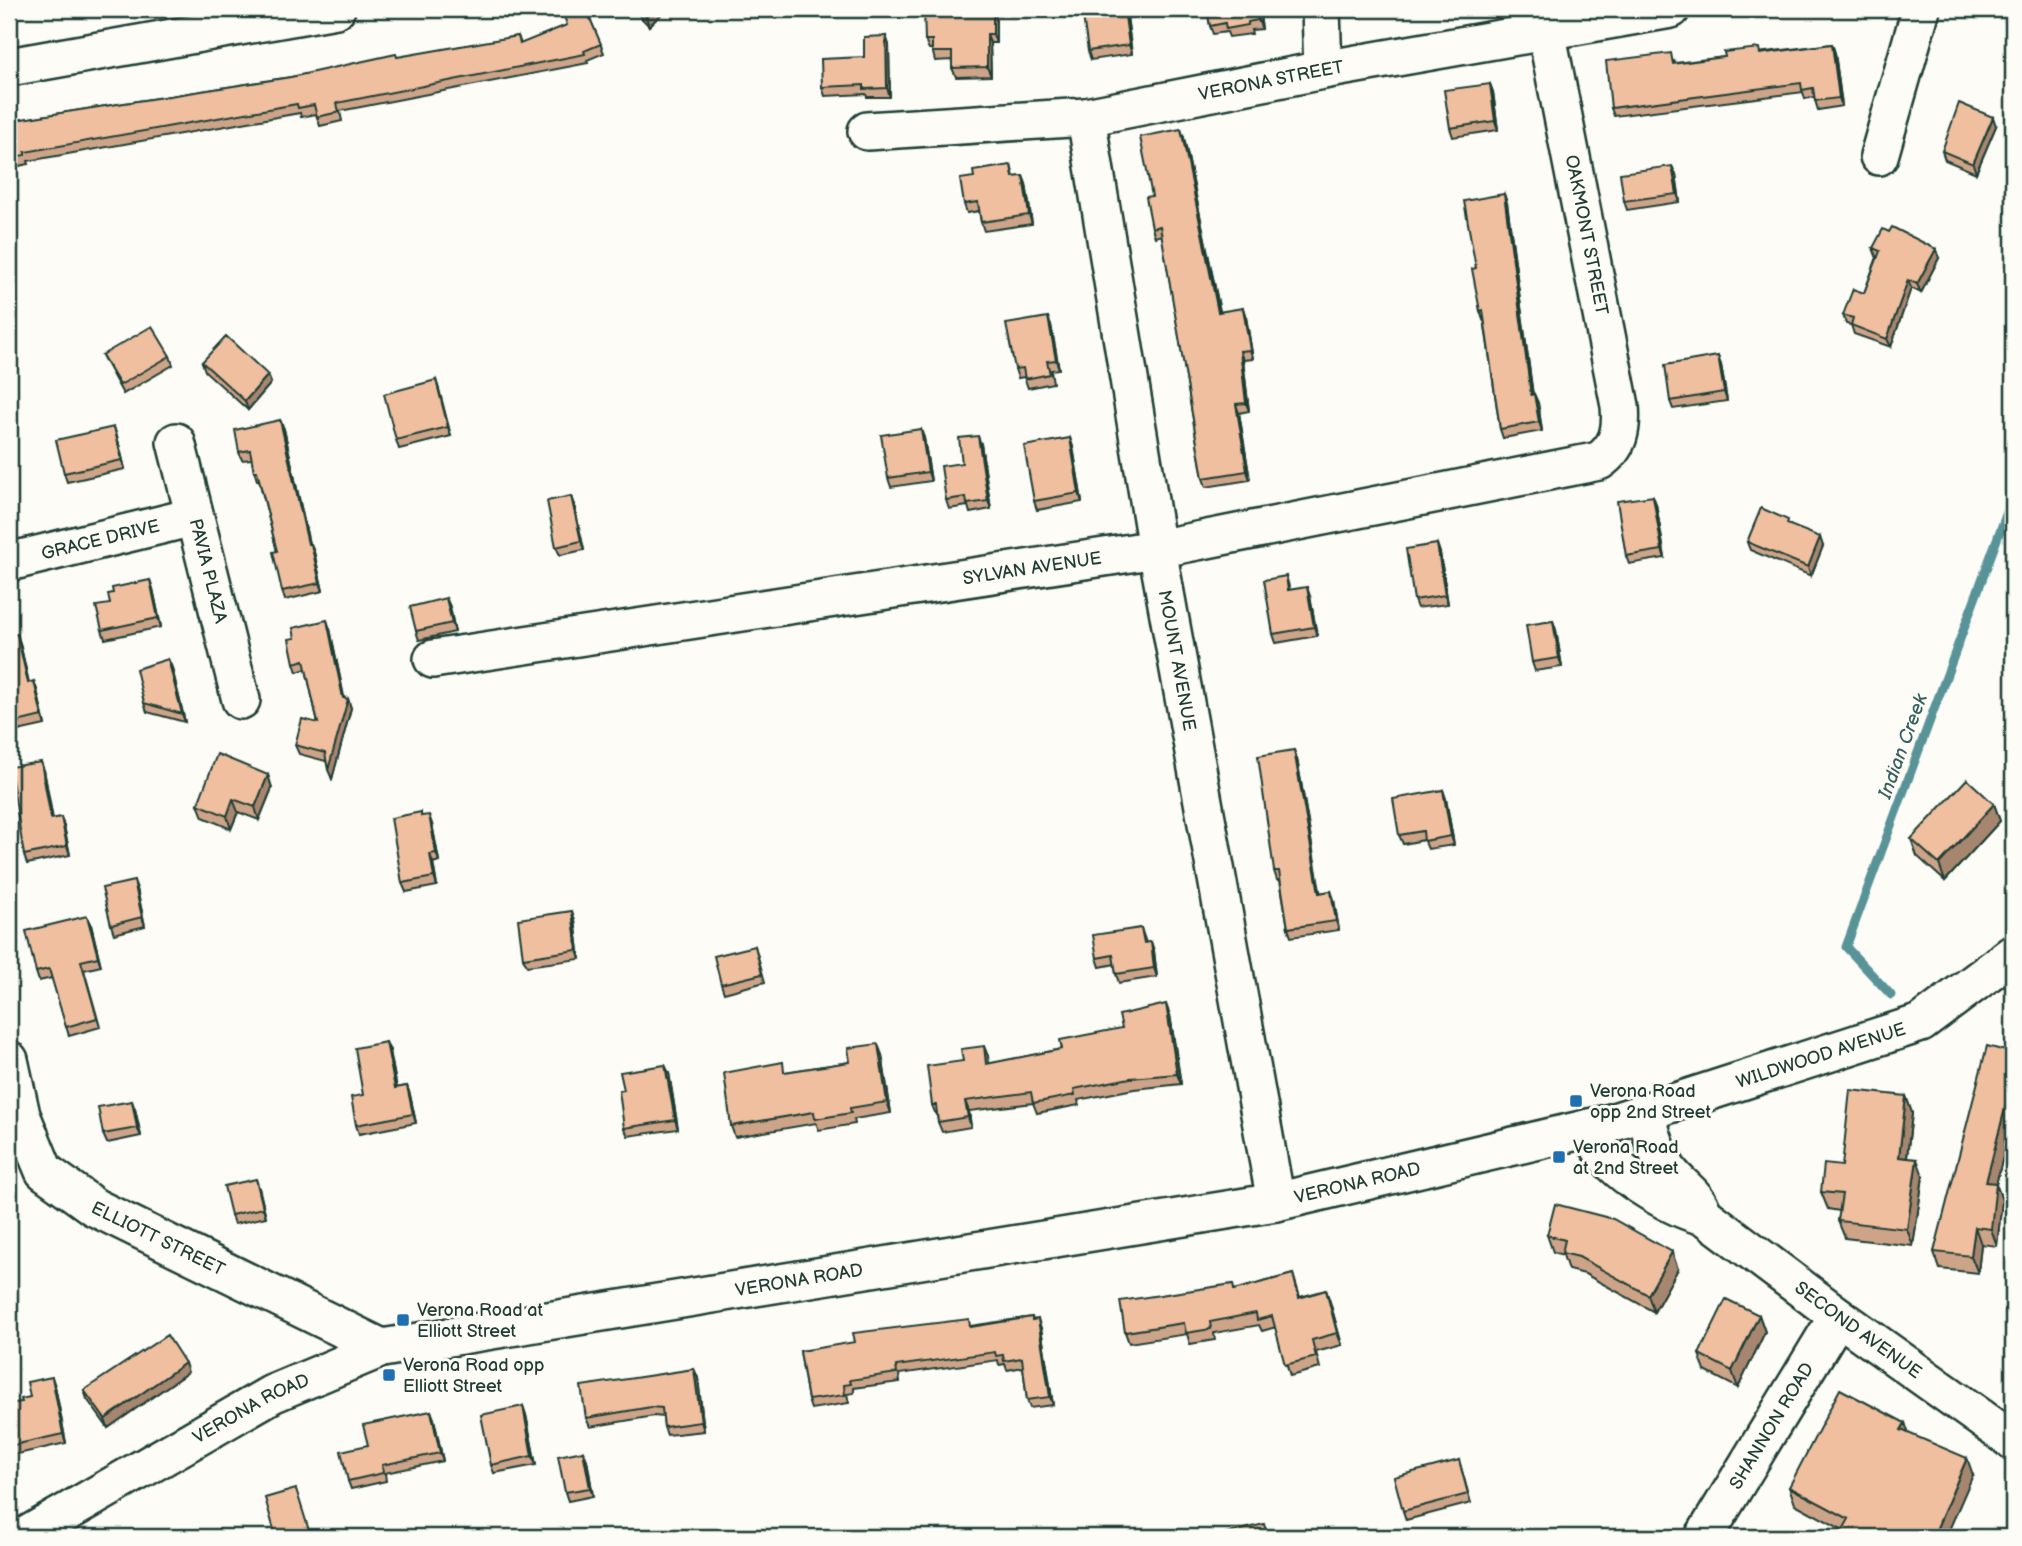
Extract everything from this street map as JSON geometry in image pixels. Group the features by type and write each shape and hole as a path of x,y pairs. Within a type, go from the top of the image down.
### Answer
{"street":[{"path":"9,67 336,9"},
{"path":"1321,9 1322,70"},
{"name":"VERONA STREET","path":"867,131 1086,117 1322,70 1671,9"},
{"path":"1879,156 1921,9"},
{"name":"OAKMONT STREET","path":"1546,30 1620,406 1622,425 1617,441"},
{"name":"MOUNT AVENUE","path":"1086,117 1157,549 1276,1202"},
{"name":"SYLVAN AVENUE","path":"433,660 1157,549 1599,461 1608,455 1617,441"},
{"name":"PAVIA PLAZA","path":"176,442 241,700"},
{"name":"GRACE DRIVE","path":"9,562 193,517"},
{"name":"WILDWOOD AVENUE","path":"1615,1121 1921,1023 2013,954"},
{"name":"ELLIOTT STREET","path":"9,1060 22,1115 44,1171 94,1207 382,1348"},
{"name":"VERONA ROAD","path":"24,1537 272,1394 382,1348 1276,1202 1615,1121"},
{"name":"SECOND AVENUE","path":"1705,1216 1696,1197 1669,1172 1652,1143 1615,1121 1604,1154 1648,1190 1686,1212 1705,1216 1838,1316 2013,1441"},
{"name":"SHANNON ROAD","path":"1704,1537 1838,1316"}],"building":[{"path":"586,9 601,44 584,51 585,54 337,103 339,112 317,117 314,105 298,108 297,104 25,152 25,155 9,158 9,121 291,77 396,54 397,57 518,36 520,44 567,25 563,13"},
{"path":"638,9 655,9 646,17"},
{"path":"924,9 993,10 993,34 987,34 987,67 952,68 952,52 932,52 932,40 925,40"},
{"path":"1082,9 1124,9 1129,45 1088,51"},
{"path":"1207,9 1257,9 1258,20 1248,22 1248,25 1226,29 1225,23 1210,26"},
{"path":"2001,9 2013,9 2013,51"},
{"path":"886,36 887,88 864,89 864,85 822,87 821,59 864,57 864,37"},
{"path":"1832,44 1839,98 1815,101 1813,88 1802,90 1801,83 1611,108 1606,61 1671,53 1673,64 1725,57 1724,52 1759,48 1760,54"},
{"path":"1490,84 1495,121 1450,128 1444,90"},
{"path":"1959,103 1993,117 1973,164 1942,151"},
{"path":"1181,129 1218,312 1243,308 1250,350 1240,351 1246,403 1236,404 1247,471 1203,478 1160,226 1152,228 1146,197 1152,196 1140,137"},
{"path":"1011,165 1013,177 1023,176 1029,215 981,222 978,202 964,204 960,179 974,177 973,171"},
{"path":"1672,166 1677,194 1624,201 1620,173"},
{"path":"1504,194 1531,395 1534,394 1539,422 1500,429 1483,310 1480,311 1472,269 1476,268 1464,201"},
{"path":"1892,227 1936,249 1917,284 1908,280 1887,339 1851,325 1853,318 1843,315 1853,289 1864,293 1880,251 1873,248 1883,229 1889,232"},
{"path":"1048,317 1056,360 1047,361 1050,374 1025,379 1023,368 1015,369 1006,324"},
{"path":"152,326 170,356 120,385 102,355"},
{"path":"226,336 268,375 245,401 202,362"},
{"path":"1718,356 1724,392 1670,401 1665,365"},
{"path":"436,380 448,427 396,440 384,394"},
{"path":"280,420 308,544 311,544 320,583 282,591 273,552 277,551 257,471 254,471 250,450 239,452 235,430"},
{"path":"114,427 122,460 64,473 56,440"},
{"path":"921,429 928,472 888,478 881,435"},
{"path":"978,436 988,501 967,504 966,497 946,500 941,466 962,463 959,438"},
{"path":"1070,438 1079,493 1034,501 1024,446"},
{"path":"571,496 581,541 556,547 547,501"},
{"path":"1653,496 1662,550 1626,556 1617,501"},
{"path":"1761,508 1788,520 1787,524 1820,537 1808,567 1747,542"},
{"path":"1437,544 1445,595 1414,600 1406,549"},
{"path":"1286,576 1288,590 1307,587 1314,627 1273,634 1264,580"},
{"path":"150,580 158,618 102,630 96,606 110,604 108,594 113,593 112,588"},
{"path":"446,598 452,623 416,631 410,607"},
{"path":"327,620 343,698 348,699 328,770 325,753 295,745 302,719 318,723 304,660 294,663 289,639 295,638 293,628"},
{"path":"1553,621 1559,658 1532,662 1526,625"},
{"path":"17,634 28,683 34,681 42,716 9,724 9,636"},
{"path":"168,659 182,714 144,703 136,669"},
{"path":"1294,750 1319,893 1331,891 1336,921 1288,928 1279,871 1274,871 1258,756"},
{"path":"217,754 268,775 255,807 233,799 227,816 198,804"},
{"path":"41,762 51,819 61,817 67,846 24,855 10,767"},
{"path":"1967,779 1994,804 1939,864 1911,839"},
{"path":"1443,790 1451,836 1424,841 1423,831 1399,835 1393,799"},
{"path":"421,812 421,816 429,815 436,853 430,854 434,877 402,883 391,818"},
{"path":"134,881 142,917 111,925 102,888"},
{"path":"572,911 577,950 523,958 518,919"},
{"path":"87,916 98,957 81,961 97,1018 66,1027 49,969 36,972 26,931"},
{"path":"1141,928 1144,943 1151,942 1154,968 1116,974 1113,955 1097,958 1093,935"},
{"path":"755,946 762,974 721,984 714,956"},
{"path":"1166,1004 1177,1074 1130,1078 1074,1089 1075,1095 1033,1103 1031,1092 965,1101 968,1117 938,1122 936,1105 932,1105 927,1066 963,1061 961,1049 984,1046 986,1064 1062,1049 1060,1040 1122,1028 1119,1015"},
{"path":"386,1042 395,1088 407,1086 413,1114 356,1125 351,1097 363,1095 355,1048"},
{"path":"878,1044 887,1102 850,1108 851,1113 815,1119 814,1112 731,1126 724,1073 783,1062 784,1072 850,1062 848,1048"},
{"path":"1987,1046 2013,1053 2013,1077 1986,1182 1996,1183 1991,1229 1975,1227 1971,1256 1934,1252"},
{"path":"665,1065 675,1120 624,1128 619,1091 624,1090 620,1072"},
{"path":"1850,1090 1906,1096 1899,1157 1917,1159 1907,1229 1838,1221 1842,1194 1821,1192 1824,1164 1842,1166"},
{"path":"132,1101 137,1128 103,1134 98,1107"},
{"path":"256,1179 263,1208 231,1215 224,1186"},
{"path":"1555,1204 1613,1219 1672,1252 1648,1295 1579,1257 1562,1253 1565,1240 1547,1235"},
{"path":"1293,1274 1299,1298 1326,1290 1337,1333 1312,1340 1316,1357 1285,1365 1272,1316 1257,1320 1256,1313 1210,1322 1211,1329 1186,1333 1184,1323 1125,1332 1120,1301 1233,1284 1234,1290"},
{"path":"1726,1299 1759,1315 1732,1371 1699,1354"},
{"path":"1032,1317 1032,1320 1038,1319 1050,1397 1027,1400 1022,1358 1004,1361 1003,1355 996,1356 995,1352 896,1366 897,1373 850,1380 851,1384 844,1385 845,1395 808,1400 800,1351 855,1342 853,1333 969,1319 970,1327"},
{"path":"167,1335 185,1363 105,1419 84,1390"},
{"path":"694,1369 701,1422 664,1427 662,1408 651,1407 586,1418 581,1386"},
{"path":"52,1377 63,1434 9,1446 9,1404 22,1402 21,1399 30,1397 27,1382"},
{"path":"1840,1389 1905,1423 1901,1430 1967,1458 1933,1537 1839,1537 1849,1519 1789,1487"},
{"path":"523,1406 532,1456 491,1465 481,1415"},
{"path":"431,1411 440,1453 382,1465 383,1473 348,1481 341,1451 368,1445 363,1425"},
{"path":"583,1451 590,1488 565,1492 558,1456"},
{"path":"1459,1460 1468,1494 1403,1511 1394,1477"},
{"path":"296,1489 311,1537 276,1537 265,1498"},
{"path":"1264,1524 1268,1537 1217,1537 1217,1536"}],"waterway":[{"name":"Indian Creek","path":"1891,995 1846,947 2013,496"}],"place":[{"name":"Verona Road opp 2nd Street","path":"1576,1101"},
{"name":"Verona Road at 2nd Street","path":"1559,1157"},
{"name":"Verona Road at Elliott Street","path":"403,1320"},
{"name":"Verona Road opp Elliott Street","path":"389,1375"}]}
